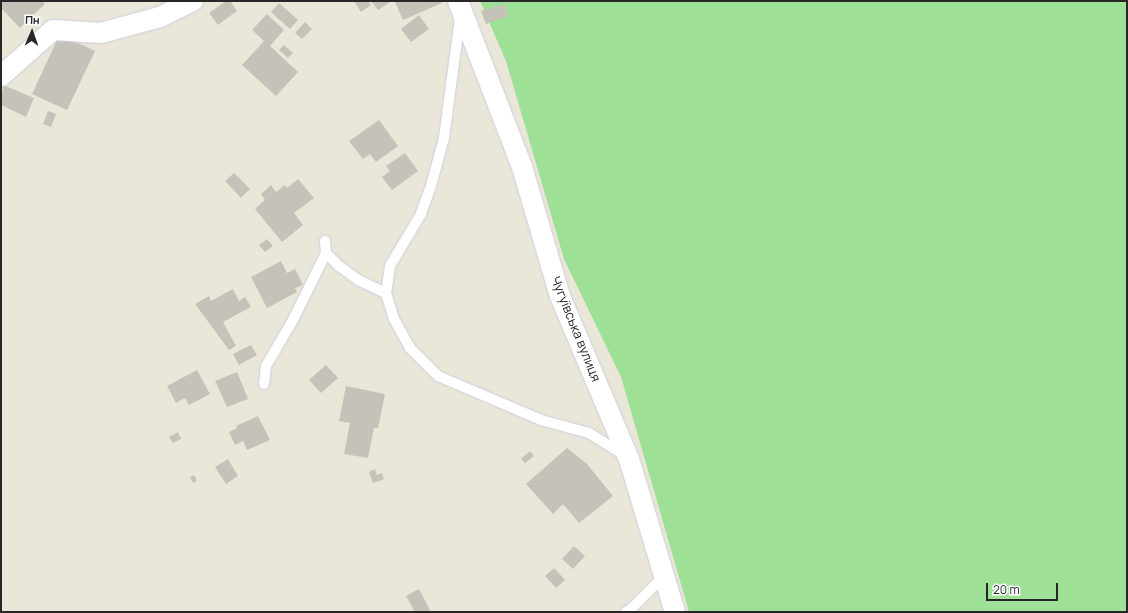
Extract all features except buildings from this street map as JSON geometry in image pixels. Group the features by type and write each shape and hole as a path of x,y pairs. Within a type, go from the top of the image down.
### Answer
{"street":[{"path":"1,76 53,30 101,33 160,17 193,1"},
{"name":"Чугуївська вулиця","path":"459,5 522,167 560,296 629,459 675,612"}],"lane":[{"path":"459,5 444,138 431,186 421,214 390,266 386,294 394,319 410,348 438,376 541,420 589,433 629,459"},
{"path":"264,384 266,366 293,320 326,253 325,241"},
{"path":"326,253 339,266 358,280 386,294"},
{"path":"626,612 631,609 665,575"}],"green space":[{"path":"480,1 1127,1 1127,612 689,612 621,377 564,259 506,61"}]}
